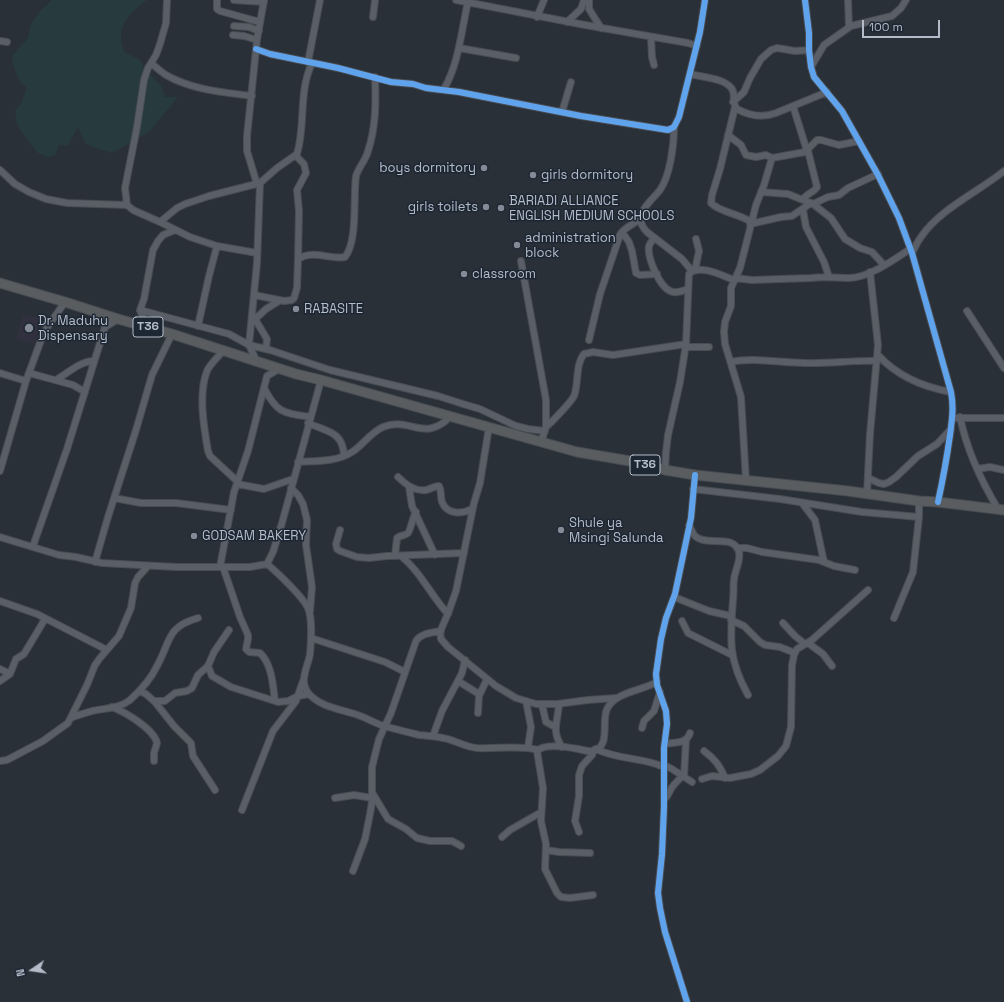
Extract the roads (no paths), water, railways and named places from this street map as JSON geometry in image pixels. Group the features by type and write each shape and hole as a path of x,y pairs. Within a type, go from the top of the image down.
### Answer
{"highway":[{"name":"T36","path":"0,283 172,334 279,369 577,452 630,461 665,470 695,475 1001,509"}],"street":[{"path":"167,0 166,23 156,55 148,68 144,80 138,127 126,179 125,198 127,205 133,210 190,237 217,246 257,253"},
{"path":"217,0 217,9 220,11 260,22"},
{"path":"234,0 264,1 257,40 247,136 247,151 258,184 257,253 253,320 249,345 257,362"},
{"path":"160,222 177,208 185,204 216,194 258,184 277,168 296,156 300,141 304,88 310,62 320,0"},
{"path":"373,17 375,0"},
{"path":"456,0 537,17 683,42 697,46"},
{"path":"537,17 544,0"},
{"path":"567,22 581,9 584,0"},
{"path":"589,0 589,9 601,28"},
{"path":"693,271 682,259 643,228 640,220 642,211 660,189 669,164 674,141 674,127 679,117 697,46 705,0"},
{"path":"805,0 810,33 810,67 819,84 842,111 878,174 899,218 911,251 951,392 953,407 951,429 938,502"},
{"path":"848,0 849,28"},
{"path":"810,67 824,45 849,28 860,23 892,16 901,8 906,0"},
{"path":"444,90 452,73 459,48 468,2"},
{"path":"234,26 249,27 259,31"},
{"path":"233,35 244,36 257,40"},
{"path":"651,37 654,65"},
{"path":"459,48 516,58"},
{"path":"734,104 744,92 761,59 770,50 777,48 795,51 809,50"},
{"path":"256,49 270,54 375,77 391,82 413,84 426,88 444,90 660,130 668,130 674,127"},
{"path":"151,63 166,75 191,86 217,92 252,96"},
{"path":"690,74 716,80 730,86 734,93 734,104 728,135 712,195 711,203 716,207 740,216 751,223 792,216 812,204 828,197 839,195 848,188 878,174"},
{"path":"298,258 313,254 340,258 345,257 349,252 357,173 366,159 374,124 376,107 375,77"},
{"path":"562,112 571,82"},
{"path":"734,104 737,109 750,114 768,116 827,92"},
{"path":"793,106 817,187 815,190 807,194 803,200"},
{"path":"728,135 741,145 746,155 756,157 766,155 772,158 807,151 817,140 839,145 859,141"},
{"path":"254,295 289,301 294,298 297,288 298,258 299,212 297,190 306,173 304,164 296,156"},
{"path":"746,480 741,397 725,344 724,332 725,322 731,306 731,288 742,261 756,205 772,158"},
{"path":"0,170 15,184 28,192 46,199 67,203 127,205"},
{"path":"693,271 706,270 735,279 752,280 829,277 854,278 870,272 911,251 929,226 961,201 1004,171"},
{"path":"761,192 788,194 812,204 831,218 845,239 860,248 872,252 884,265"},
{"path":"803,210 806,227 824,262 829,277"},
{"path":"589,340 606,276 622,232 628,226 641,218"},
{"path":"146,326 140,310 144,299 155,244 163,236 175,230"},
{"path":"622,232 629,242 637,275 657,274"},
{"path":"654,238 649,246 652,264 665,288 670,292 680,292 688,289"},
{"path":"665,470 668,435 680,382 685,346 688,277 693,271 699,250 696,239"},
{"path":"198,326 211,264 217,246"},
{"path":"521,261 546,400 546,429"},
{"path":"867,494 871,421 878,358 877,322 870,272"},
{"path":"253,320 279,300"},
{"path":"0,471 26,381 44,332 65,302"},
{"path":"140,310 229,334 249,345 330,370 438,396 480,409 516,426 528,429 546,429"},
{"path":"967,311 1004,368"},
{"path":"33,546 61,468 105,327 118,319"},
{"path":"253,320 267,339 266,349"},
{"path":"95,562 152,375 172,334"},
{"path":"541,442 546,429 573,398 577,376 584,354 593,352 613,355 685,346 709,347"},
{"path":"223,351 208,370 204,389 202,412 210,456 237,483 264,489 293,479"},
{"path":"731,362 745,360 826,363 878,358 905,376 938,389 951,392"},
{"path":"56,380 85,362 94,361"},
{"path":"275,701 273,686 266,660 260,653 249,652 246,649 248,635 221,567 237,483 248,451 264,388 268,376 279,369"},
{"path":"0,373 26,381"},
{"path":"29,373 73,385 85,392"},
{"path":"0,538 33,546 59,555 76,557 95,562 148,566 221,567 250,567 267,564 270,561 273,552 321,380"},
{"path":"264,388 276,407 290,414 309,420 338,436 342,444 344,456"},
{"path":"298,462 344,456 352,452 371,435 384,427 398,425 433,429 443,424 450,417"},
{"path":"952,418 1004,418"},
{"path":"960,418 966,445 977,469 1001,509"},
{"path":"489,428 480,483 472,509 456,591 440,631 443,642 496,686 516,698 541,704 559,704 616,698 657,682"},
{"path":"868,478 884,484 889,482 918,456 937,444 951,429"},
{"path":"977,469 990,467 1004,470"},
{"path":"688,1002 665,932 658,893 662,854 664,766 667,724 666,710 656,674 661,639 666,618 674,597 691,518 695,475"},
{"path":"398,477 409,487 423,490 439,486 444,505 450,511 462,513 472,509"},
{"path":"409,487 410,500 435,554"},
{"path":"291,488 298,495 303,504 306,520 306,545 312,587 309,613"},
{"path":"693,488 862,512 919,517"},
{"path":"114,498 141,503 176,504 231,510"},
{"path":"894,618 913,572 919,517 919,501"},
{"path":"802,503 815,520 824,562"},
{"path":"398,556 397,538 410,531 412,520 416,512"},
{"path":"689,525 695,536 733,544 739,551 739,560 734,579 730,636 732,655 748,696"},
{"path":"340,530 336,544 337,549 357,557 369,558 435,554 464,554"},
{"path":"737,548 747,548 762,552 824,562 834,566 855,570"},
{"path":"398,556 413,567 441,607 448,614"},
{"path":"267,564 283,577 309,609 311,638 310,654 304,670 304,678 306,690 316,700 384,726 443,738 477,748 528,747 538,750 542,747 562,747 588,751 595,750 614,756 645,760 664,766 672,769 692,782"},
{"path":"0,761 7,760 43,741 68,723 96,665 119,636 130,608 135,583 138,577 148,566"},
{"path":"702,779 712,776 725,778 744,776 760,770 778,756 786,746 791,727 792,665 795,653 868,590"},
{"path":"674,597 731,618 744,626 765,645 780,647 795,653"},
{"path":"0,601 45,619 107,650"},
{"path":"71,718 94,710 125,703 139,691 157,668 172,633 186,621 198,618"},
{"path":"0,681 10,674 16,659 24,654 45,619"},
{"path":"682,621 688,633 732,655"},
{"path":"783,623 795,636 823,654 832,666"},
{"path":"154,701 166,701 175,693 187,691 192,688 198,675 208,666 214,652 230,630"},
{"path":"353,871 361,854 365,839 372,795 371,777 374,756 379,739 393,707 418,637 440,631"},
{"path":"311,638 385,662 405,672"},
{"path":"433,736 442,711 462,673 465,660"},
{"path":"208,666 212,676 231,687 275,701 288,701 298,696 309,694"},
{"path":"0,669 10,674"},
{"path":"242,810 274,731 298,696 304,678"},
{"path":"478,713 479,694 487,679"},
{"path":"458,681 479,694"},
{"path":"139,691 146,694 154,701 191,744 193,756 215,790"},
{"path":"642,728 644,721 654,711 660,692"},
{"path":"579,832 575,821 579,796 579,775 582,766 604,740 604,715 616,698"},
{"path":"526,701 531,727 528,747"},
{"path":"541,704 546,722 556,727"},
{"path":"559,704 556,736 562,747"},
{"path":"112,707 128,715 154,736 157,743 154,753 154,761"},
{"path":"664,800 673,786 683,776 686,740 690,733"},
{"path":"665,744 686,740"},
{"path":"538,750 537,757 543,788 542,826 546,850 545,869 557,893 561,897 570,898 593,894"},
{"path":"704,751 720,767 725,778"},
{"path":"335,798 354,795 372,795"},
{"path":"372,795 388,819 418,838 430,841 452,841 461,846"},
{"path":"502,836 538,814 542,807"},
{"path":"538,814 538,819 542,826"},
{"path":"546,850 590,853"}],"place":[{"name":"boys dormitory","path":"484,168"},
{"name":"girls dormitory","path":"533,175"},
{"name":"girls toilets","path":"486,207"},
{"name":"BARIADI ALLIANCE ENGLISH MEDIUM SCHOOLS","path":"501,208"},
{"name":"administration block","path":"517,245"},
{"name":"classroom","path":"464,274"},
{"name":"RABASITE","path":"296,309"},
{"name":"Dr. Maduhu Dispensary","path":"29,328"},
{"name":"Shule ya Msingi Salunda","path":"561,530"},
{"name":"GODSAM BAKERY","path":"194,536"}]}
